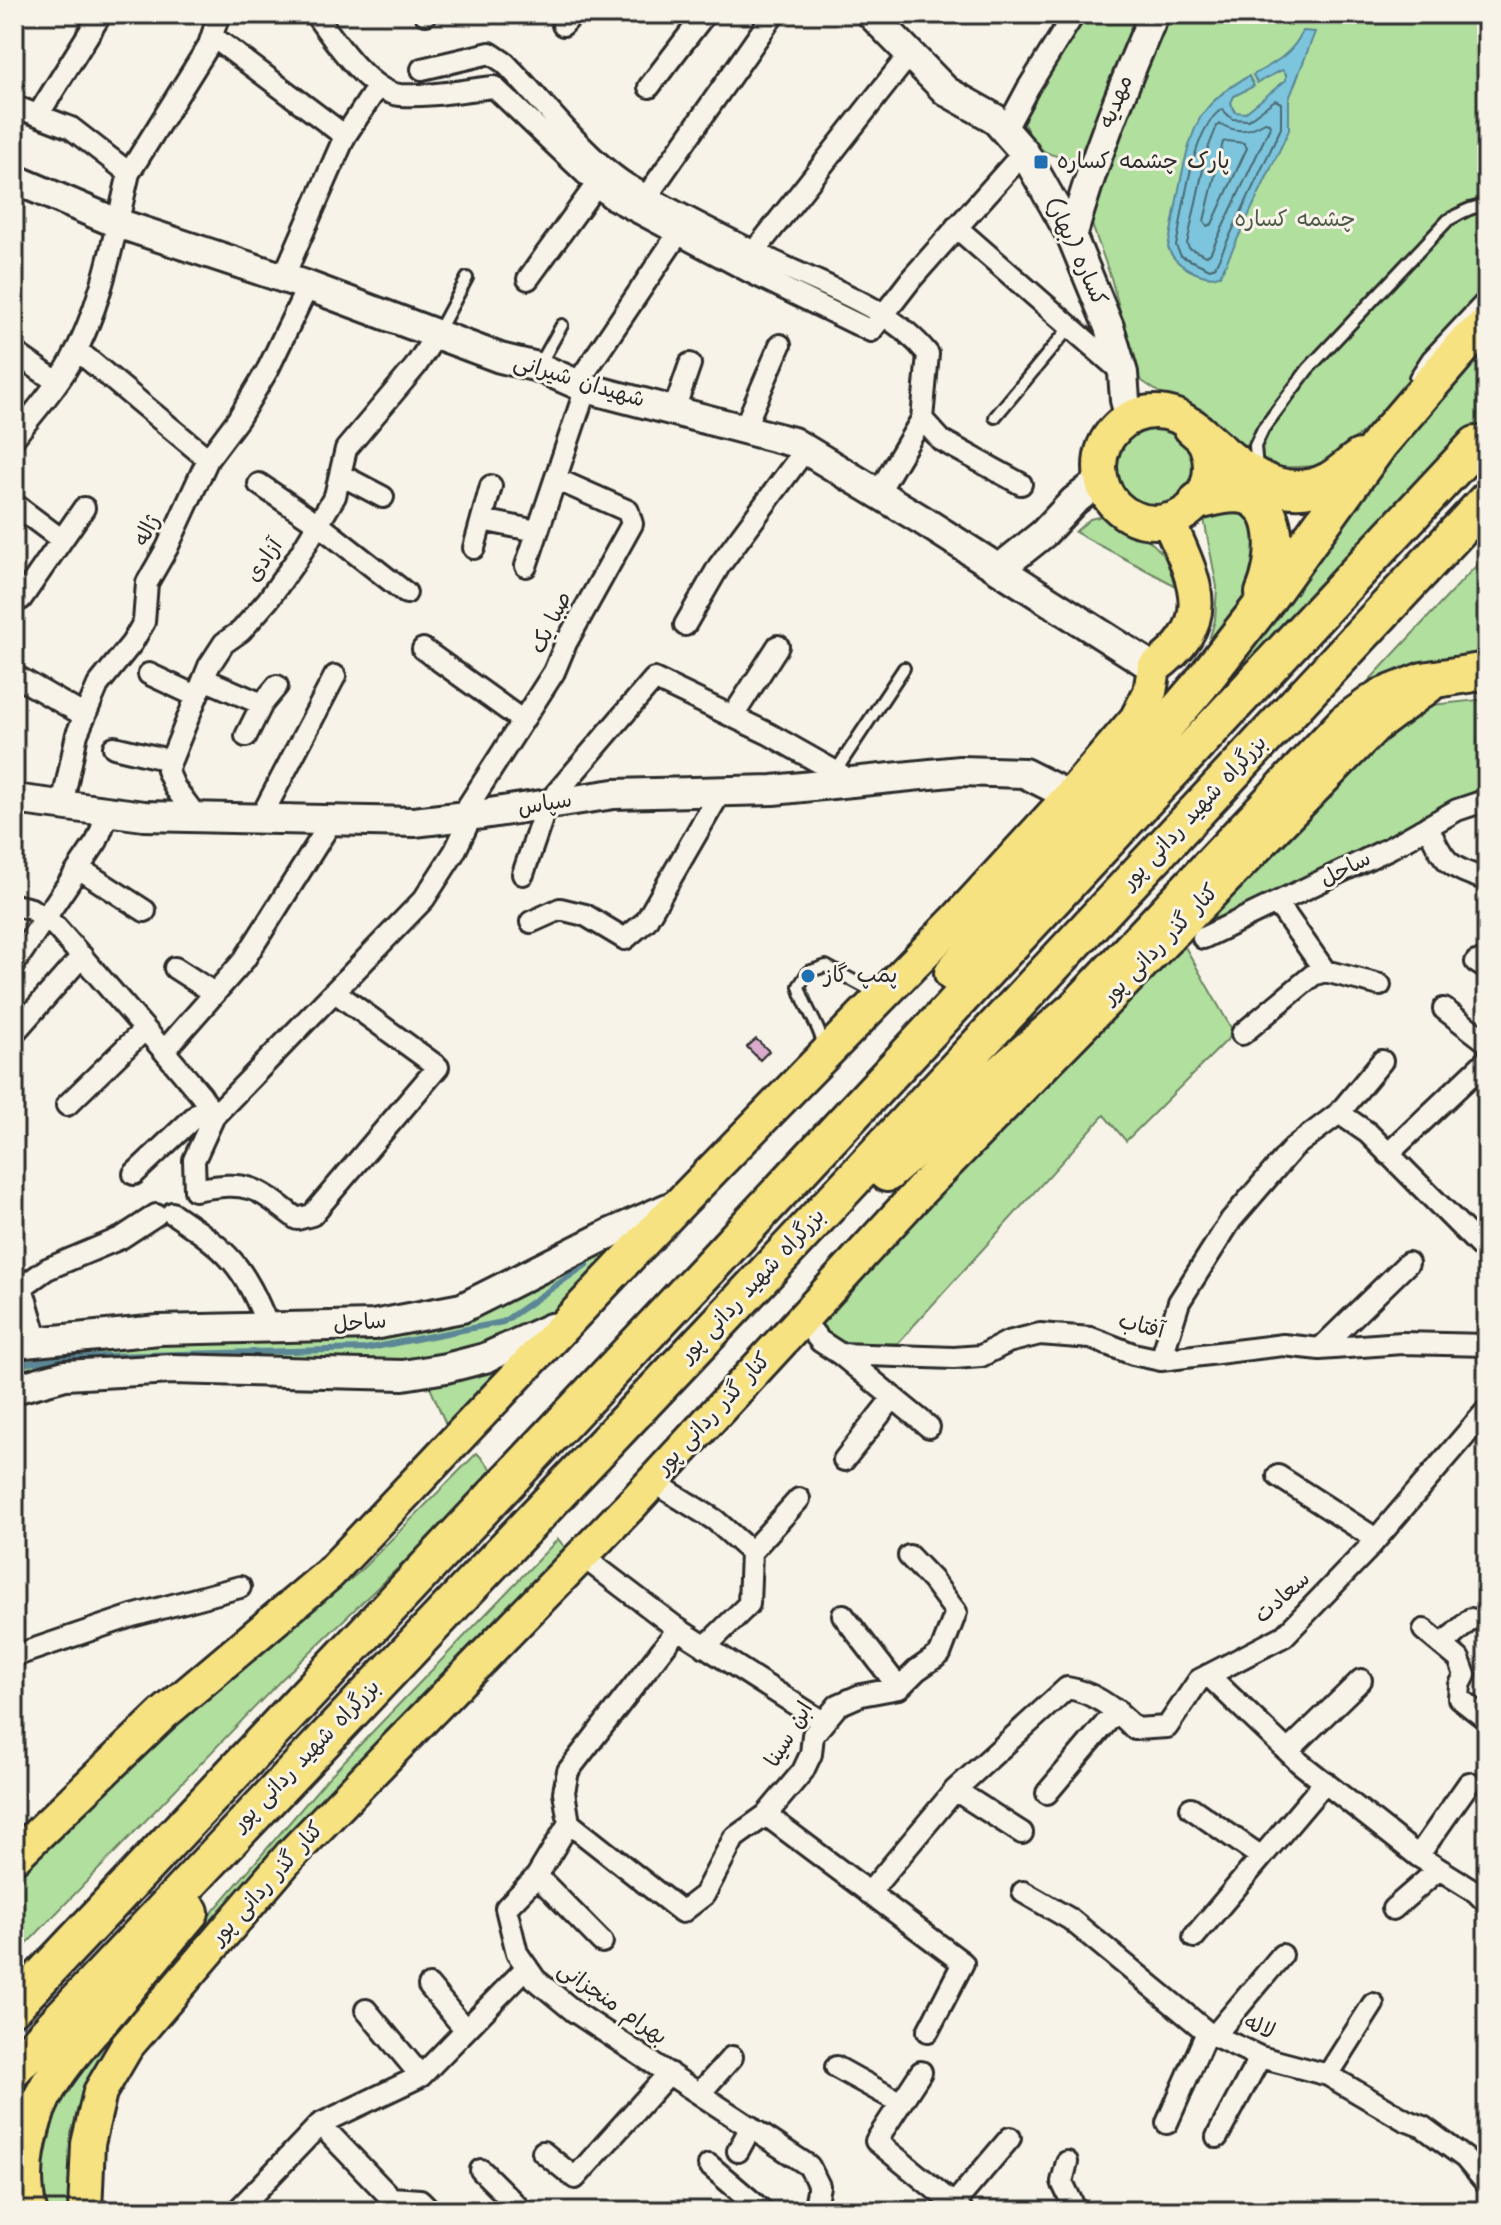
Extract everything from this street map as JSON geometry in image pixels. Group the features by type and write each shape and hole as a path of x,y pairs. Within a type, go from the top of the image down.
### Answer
{"highway":[{"path":"1192,427 1243,470 1275,488 1303,489 1329,481 1389,427 1465,344 1487,326"},
{"path":"707,1270 978,942 1200,685 1389,427"},
{"name":"بزرگراه شهید ردانی پور","path":"14,2006 707,1270 1476,445"},
{"path":"1183,511 1238,495 1250,497 1264,510 1273,533 1275,559 1254,615"},
{"name":"بزرگراه شهید ردانی پور","path":"14,2068 735,1306 1487,500"},
{"path":"735,1306 1075,1009 1345,723 1380,698 1423,681 1470,676"},
{"path":"28,2211 23,2188 33,2119 68,2058 377,1683"},
{"path":"14,1989 97,1916"}],"main road":[{"path":"1146,413 1178,417 1192,427 1202,439 1208,454 1208,479 1183,511 1140,520 1115,505 1101,480 1100,465 1108,438 1130,418 1146,413"},
{"path":"14,1857 163,1714 329,1574 1070,796 1136,719 1150,692 1154,668 1174,654 1192,628 1197,595 1187,564 1183,511"},
{"name":"کنار گذر ردانی پور","path":"85,2211 88,2144 100,2092 127,2046 290,1856 582,1556 921,1190 1374,727 1470,676"}],"street":[{"path":"38,115 101,14"},
{"path":"14,438 77,350 96,299 129,173 209,45 219,14"},
{"path":"315,14 350,60 378,86 397,95 494,87 611,198 871,331 912,278 1024,152"},
{"path":"649,87 705,14"},
{"path":"647,196 774,14"},
{"name":"کساره (بهار)","path":"871,14 946,91 994,118 1024,152 1072,237 1109,327 1123,373 1130,418"},
{"path":"1006,129 1074,14"},
{"name":"مهدیه","path":"1072,237 1087,181 1154,14"},
{"path":"212,36 345,136"},
{"path":"422,69 490,53 505,63 593,157 628,185 754,252 886,315 915,337 928,354 922,419 878,493"},
{"path":"754,252 909,55"},
{"name":"ژاله","path":"62,806 77,734 98,685 132,643 144,622 147,583 167,548 208,459 238,419 268,369 345,136 378,86"},
{"path":"14,106 71,128 129,173"},
{"name":"شهیدان شیرانی","path":"15,181 117,223 295,282 500,358 538,367 581,386 793,442 1154,668"},
{"path":"528,279 596,185"},
{"path":"956,227 1123,373"},
{"path":"526,566 556,479 581,386 678,234"},
{"name":"آزادی","path":"169,760 200,687 224,643 241,631 268,600 335,496 346,449 415,367 436,335"},
{"path":"744,429 780,345"},
{"path":"77,350 208,459"},
{"path":"14,352 57,382"},
{"path":"674,410 690,364"},
{"path":"922,419 941,440 1021,484"},
{"path":"685,625 719,566 805,450"},
{"path":"341,475 383,497"},
{"name":"صبا یک","path":"134,1174 211,1111 335,992 424,899 455,851 467,816 554,672 566,643 632,524 628,511 556,479"},
{"path":"999,569 1043,534 1074,501 1101,480"},
{"path":"259,484 318,524 406,593"},
{"path":"474,548 491,486"},
{"path":"14,504 62,540"},
{"path":"21,599 84,508"},
{"path":"482,520 537,531"},
{"path":"733,716 778,646"},
{"path":"423,649 523,721"},
{"path":"149,674 262,704"},
{"path":"14,675 85,716"},
{"path":"261,817 335,676"},
{"path":"523,874 547,804 654,679 733,716 844,777"},
{"path":"246,736 262,704 277,686"},
{"path":"114,747 169,760 167,770 175,788 196,816"},
{"name":"سپاس","path":"14,799 144,816 414,822 614,794 773,790 844,777 960,771 1024,773 1070,796"},
{"path":"531,922 560,909 585,915 625,939 646,921 721,791"},
{"name":"ساحل","path":"1203,938 1278,904 1457,810 1487,800"},
{"path":"14,964 80,869 97,841 109,811"},
{"path":"164,1051 244,960 333,819"},
{"path":"1428,826 1441,856 1462,871 1487,880"},
{"path":"80,869 145,911"},
{"path":"1278,904 1325,971"},
{"path":"14,905 31,909 56,927 164,1051 211,1111 194,1160 195,1190 226,1184 259,1190 297,1219 312,1215 438,1067 335,992"},
{"path":"14,1033 82,956"},
{"path":"175,968 214,993"},
{"path":"1242,1034 1313,975 1325,971 1380,985"},
{"path":"1444,1009 1487,1042"},
{"path":"67,1105 145,1029"},
{"path":"1388,1154 1487,1060"},
{"path":"1161,1360 1179,1302 1231,1220 1294,1147 1339,1113 1382,1061"},
{"path":"1339,1113 1368,1133 1487,1253"},
{"name":"ساحل","path":"26,1343 159,1330 373,1325 462,1308 611,1233 681,1202"},
{"path":"26,1343 18,1283 121,1238 164,1214 216,1242 235,1261 253,1289 269,1329"},
{"path":"1320,1349 1408,1263"},
{"path":"802,1319 820,1341 929,1427"},
{"path":"14,1389 65,1375 172,1369 403,1375 485,1358 551,1328 563,1327"},
{"name":"آفتاب","path":"840,1354 981,1356 1008,1342 1040,1334 1091,1338 1133,1354 1161,1360 1283,1345 1320,1349 1402,1343 1487,1345"},
{"path":"844,1460 892,1399"},
{"name":"سعادت","path":"955,1790 1067,1688 1079,1690 1117,1710 1135,1729 1167,1727 1199,1680 1284,1636 1376,1539 1487,1410"},
{"path":"1278,1476 1376,1539"},
{"path":"652,1481 715,1520 751,1552"},
{"path":"705,1647 749,1604 751,1552 799,1499"},
{"path":"582,1556 678,1629 823,1722"},
{"path":"843,1615 899,1688 940,1654 956,1612 909,1556"},
{"path":"14,1656 132,1616 240,1587"},
{"path":"1442,1645 1471,1619"},
{"path":"569,1823 564,1792 568,1771 678,1629"},
{"path":"1424,1630 1459,1659 1465,1675 1459,1698 1487,1720"},
{"path":"1208,1675 1288,1751 1418,1856 1483,1891"},
{"path":"1288,1751 1361,1680"},
{"name":"ابن سینا","path":"569,1823 682,1912 704,1895 734,1838 766,1815 803,1771 811,1754 813,1735 838,1705 861,1695 899,1688"},
{"path":"1047,1793 1117,1710"},
{"path":"1194,1937 1325,1782"},
{"path":"1418,1856 1469,1783"},
{"path":"869,1893 955,1790 1022,1833"},
{"path":"1191,1808 1260,1856"},
{"path":"766,1815 963,1963 928,2031"},
{"name":"بهرام منجزانی","path":"569,1823 537,1876 506,1908 517,1953 535,1979 575,2012 809,2166 819,2186 814,2211"},
{"path":"1393,1909 1439,1869"},
{"path":"537,1876 602,1942"},
{"name":"لاله","path":"1023,1892 1070,1919 1211,2033 1260,2057 1328,2075 1405,2120 1423,2127 1485,2174"},
{"path":"1167,2123 1211,2033 1282,1955"},
{"path":"246,2209 320,2124 421,2076 527,1967"},
{"path":"429,1986 465,2029"},
{"path":"1328,2075 1373,2004"},
{"path":"366,2010 421,2076"},
{"path":"700,2093 732,2057"},
{"path":"1217,2137 1260,2057"},
{"path":"836,2067 901,2103"},
{"path":"921,2072 876,2141 958,2207 1010,2138"},
{"path":"543,2152 575,2178 669,2073"},
{"path":"320,2124 391,2198 420,2200 431,2211"},
{"path":"738,2151 751,2127"},
{"path":"1067,2162 1062,2182 1076,2211"},
{"path":"709,2165 763,2211"},
{"path":"481,2170 522,2211"}],"lane":[{"path":"1258,479 1255,446 1263,429 1308,369 1448,220 1468,209 1482,205 1487,207"},
{"path":"436,335 467,278"},
{"path":"1412,382 1428,357 1487,294"},
{"path":"538,367 562,325"},
{"path":"995,417 1070,327"},
{"path":"844,777 904,668"},
{"path":"806,1075 822,1040 817,1022 803,1002 799,986 808,972 826,966 865,987 887,978 919,958"}],"green space":[{"path":"1089,14 1140,14 1079,159 1058,156 1039,147 1023,122 1053,67"},
{"name":"چشمه کساره","path":"1166,14 1487,14 1487,304 1376,421 1321,466 1270,468 1139,379 1111,278 1090,219"},
{"path":"1487,344 1487,429 1348,573 1144,775 1364,486"},
{"path":"1154,424 1170,427 1184,436 1193,450 1196,466 1193,482 1184,496 1170,505 1154,508 1138,505 1124,496 1115,482 1112,466 1115,450 1124,436 1138,427"},
{"path":"1241,501 1263,536 1252,594 1204,657 1215,620 1217,587 1203,514"},
{"path":"1107,515 1134,528 1156,547 1191,594 1075,532 1090,519"},
{"path":"1487,554 1487,660 1321,732"},
{"path":"1487,699 1487,785 1221,921 1186,932 1382,737 1432,705"},
{"path":"1180,938 1234,1033 1126,1141 1104,1115 898,1343 841,1344 822,1331 822,1316"},
{"path":"618,1239 620,1249 587,1284 535,1326 484,1353 413,1369 14,1384 14,1349 369,1332"},
{"path":"534,1346 447,1427 429,1385 476,1371"},
{"path":"477,1453 496,1474 282,1679 14,1957 14,1876 181,1716 358,1573"},
{"path":"558,1539 568,1551 152,2000 86,2084 71,2134 69,2183 72,2211 49,2211 39,2186 58,2099 115,2025 327,1779"}],"water":[{"path":"1303,31 1315,32 1289,99 1289,130 1220,276 1205,276 1189,270 1176,260 1168,247 1185,161 1195,128 1212,103 1249,76 1254,86 1234,96 1231,103 1235,112 1245,113 1286,80 1282,70 1257,83 1253,75 1288,52"}],"building":[{"path":"756,1039 769,1051 760,1060 747,1047"}],"waterway":[{"path":"14,1365 71,1357 365,1349 503,1322 587,1264"}],"place":[{"name":"پارک چشمه کساره","path":"1041,162"},
{"name":"پمپ گاز","path":"808,976"}]}
